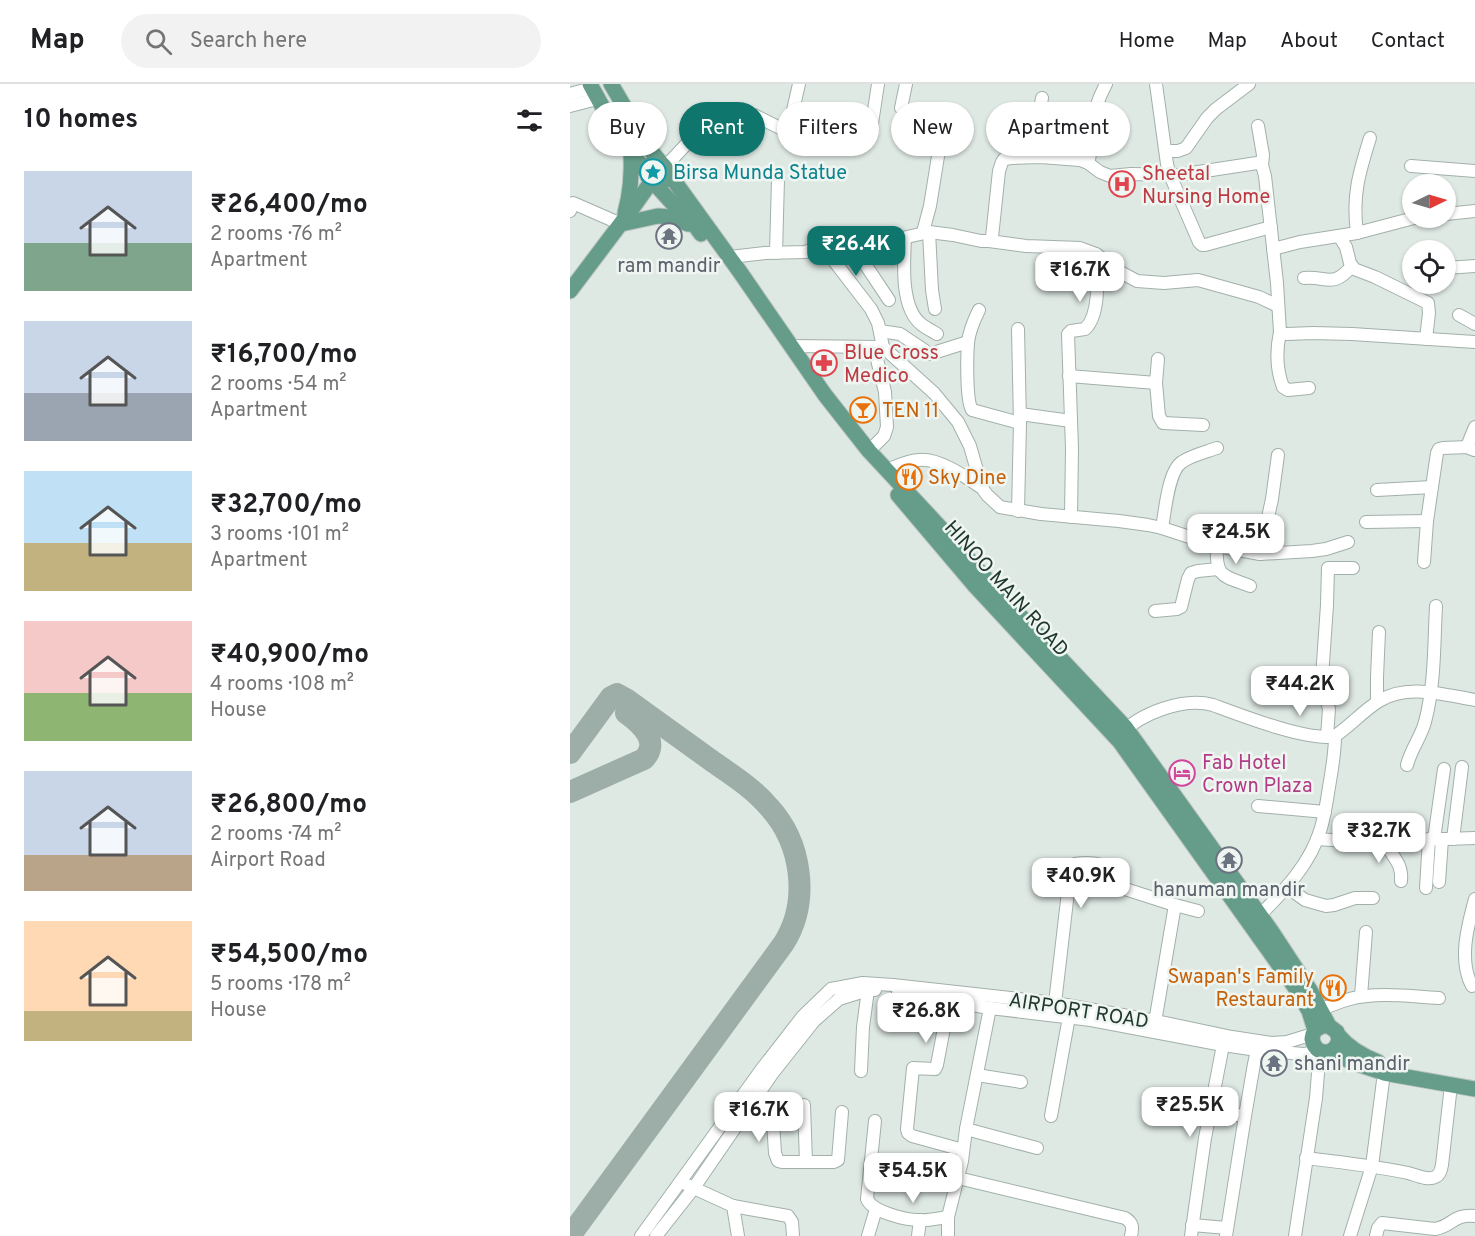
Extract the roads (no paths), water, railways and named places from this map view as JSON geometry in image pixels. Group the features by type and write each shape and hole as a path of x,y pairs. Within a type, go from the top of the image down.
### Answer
{"main road":[{"name":"HINOO MAIN ROAD","path":"611,84 648,147 730,257 825,395 869,451 998,592 1121,733 1210,843 1322,1009 1324,1031"},
{"path":"621,224 630,194 631,156"},
{"name":"HINOO MAIN ROAD","path":"634,156 650,179 696,227 818,400 842,430 975,586 1121,733 1143,773 1324,1031"},
{"path":"570,291 621,224 650,179 648,167 657,162 665,167"},
{"path":"621,224 671,217 696,227"},
{"path":"1323,1052 1334,1050 1338,1044 1324,1031"},
{"path":"1324,1031 1312,1040 1317,1049 1323,1052 1384,1073 1475,1089"},
{"path":"1324,1031 1358,1053 1384,1064 1475,1080"}],"street":[{"path":"795,102 799,84"},
{"path":"875,102 878,84"},
{"path":"902,102 906,84"},
{"path":"1088,164 1091,129 1106,84"},
{"path":"1156,84 1170,175 1197,237 1203,245 1270,228"},
{"path":"1166,151 1186,148 1207,117 1249,84"},
{"path":"570,94 593,90"},
{"path":"570,106 593,90"},
{"path":"1031,157 1042,98"},
{"path":"665,167 707,122 720,116 754,115 777,126"},
{"path":"1258,126 1278,306 1279,371 1283,387 1288,390 1309,388"},
{"path":"1357,233 1354,205 1356,188 1370,138"},
{"path":"935,309 926,232 938,156"},
{"path":"989,241 992,237 999,171 1002,162 1008,158 1031,157 1084,161 1105,175 1170,175 1255,163 1262,165"},
{"path":"1411,166 1475,171"},
{"path":"776,253 778,179"},
{"path":"570,211 573,203 621,224"},
{"path":"1456,213 1475,211"},
{"path":"1273,249 1300,242 1357,233 1402,221"},
{"path":"730,257 805,252 829,239 847,237 898,239 926,232 953,235 981,242 1080,248 1096,254 1137,281 1164,283 1198,280 1251,295 1278,306"},
{"path":"1339,236 1348,250 1352,266 1428,303 1430,313 1426,339"},
{"path":"847,237 889,300"},
{"path":"905,238 903,271 910,306 918,321 937,334"},
{"path":"821,244 871,309 880,330 879,347 887,427 884,436 869,451"},
{"path":"1071,517 1072,448 1068,334 1085,329 1092,320 1097,287 1096,254"},
{"path":"1304,278 1331,281 1340,278 1352,266"},
{"path":"1456,267 1475,266"},
{"path":"979,310 968,342 970,408 1020,419 1071,421"},
{"path":"1459,315 1475,324"},
{"path":"1018,329 1020,419 1018,511"},
{"path":"880,330 900,334 930,354 968,342"},
{"path":"1280,332 1475,342"},
{"path":"791,346 879,347 934,393 958,422 970,446 982,488 1000,507 1162,528 1217,546 1260,554 1312,551 1348,542"},
{"path":"1158,359 1156,383 1160,421 1169,424 1203,425"},
{"path":"1069,376 1156,383"},
{"path":"1424,562 1427,521 1439,449 1472,448 1475,427"},
{"path":"1162,528 1176,467 1180,462 1217,448"},
{"path":"1260,554 1272,499 1278,455"},
{"path":"887,470 917,460 928,460 954,471 982,488"},
{"path":"1377,490 1432,487"},
{"path":"1366,522 1427,521"},
{"path":"1217,546 1218,569 1226,577 1250,586"},
{"path":"1260,915 1287,887 1302,867 1317,839 1325,812 1333,759 1329,709 1322,677 1328,568 1353,568"},
{"path":"1155,611 1181,607 1191,573 1218,569"},
{"path":"1407,765 1423,729 1431,693 1436,606"},
{"path":"1377,702 1379,632"},
{"path":"1121,733 1137,721 1184,704 1213,705 1282,729 1308,735 1331,736 1377,702 1394,694 1431,693 1475,700"},
{"path":"1426,888 1462,767"},
{"path":"1439,882 1444,769"},
{"path":"1258,806 1325,812"},
{"path":"1317,839 1360,842 1475,838"},
{"path":"1385,841 1390,854 1401,870 1401,881"},
{"path":"1055,1003 1070,875 1075,864 1105,866 1109,868 1120,886 1125,889 1198,911"},
{"path":"1287,887 1305,900 1326,906 1354,898 1373,898"},
{"path":"1472,986 1466,970 1471,951 1471,915 1475,899"},
{"path":"1154,1026 1175,905"},
{"path":"1361,996 1366,932"},
{"name":"AIRPORT ROAD","path":"641,1236 761,1070 804,1016 831,989 863,983 1055,1003 1154,1026 1223,1046 1303,1054 1323,1052"},
{"path":"861,1071 868,990"},
{"name":"AIRPORT ROAD","path":"656,1236 693,1189 759,1092 814,1021 839,999 868,990 990,1008 1154,1026 1279,1043 1324,1031"},
{"path":"1322,1009 1361,996 1386,994 1439,998"},
{"path":"949,1002 938,1065 935,1069 913,1068 907,1129 912,1136 963,1150"},
{"path":"948,1236 948,1217 958,1178 990,1008"},
{"path":"1052,1116 1070,1017"},
{"path":"1223,1046 1205,1138 1192,1230 1227,1232 1257,1050"},
{"path":"1295,1236 1323,1052"},
{"path":"1350,1236 1372,1167 1384,1073"},
{"path":"977,1075 1021,1082"},
{"path":"1306,1158 1409,1173 1428,1178 1437,1176 1442,1166 1451,1085"},
{"path":"759,1092 772,1106 775,1153 778,1161 834,1162 838,1160 842,1112"},
{"path":"804,1106 806,1162"},
{"path":"1210,1111 1245,1116"},
{"path":"876,1121 867,1199 869,1204 876,1209 902,1218 920,1220 948,1217"},
{"path":"966,1129 1037,1148"},
{"path":"958,1178 1125,1218 1131,1222 1131,1236"},
{"path":"681,1182 733,1206 788,1216 792,1222 794,1236"},
{"path":"733,1206 738,1236"},
{"path":"868,1236 876,1209"},
{"path":"1376,1236 1380,1225 1386,1222 1446,1231 1461,1216 1475,1216"},
{"path":"918,1236 920,1220"}],"place":[{"name":"Birsa Munda Statue","path":"653,172"},
{"name":"Sheetal Nursing Home","path":"1122,184"},
{"name":"ram mandir","path":"669,236"},
{"name":"Blue Cross Medico","path":"824,363"},
{"name":"TEN 11","path":"863,410"},
{"name":"Sky Dine","path":"909,477"},
{"name":"Fab Hotel Crown Plaza","path":"1182,773"},
{"name":"hanuman mandir","path":"1229,860"},
{"name":"Swapan's Family Restaurant","path":"1333,988"},
{"name":"shani mandir","path":"1274,1063"}]}
